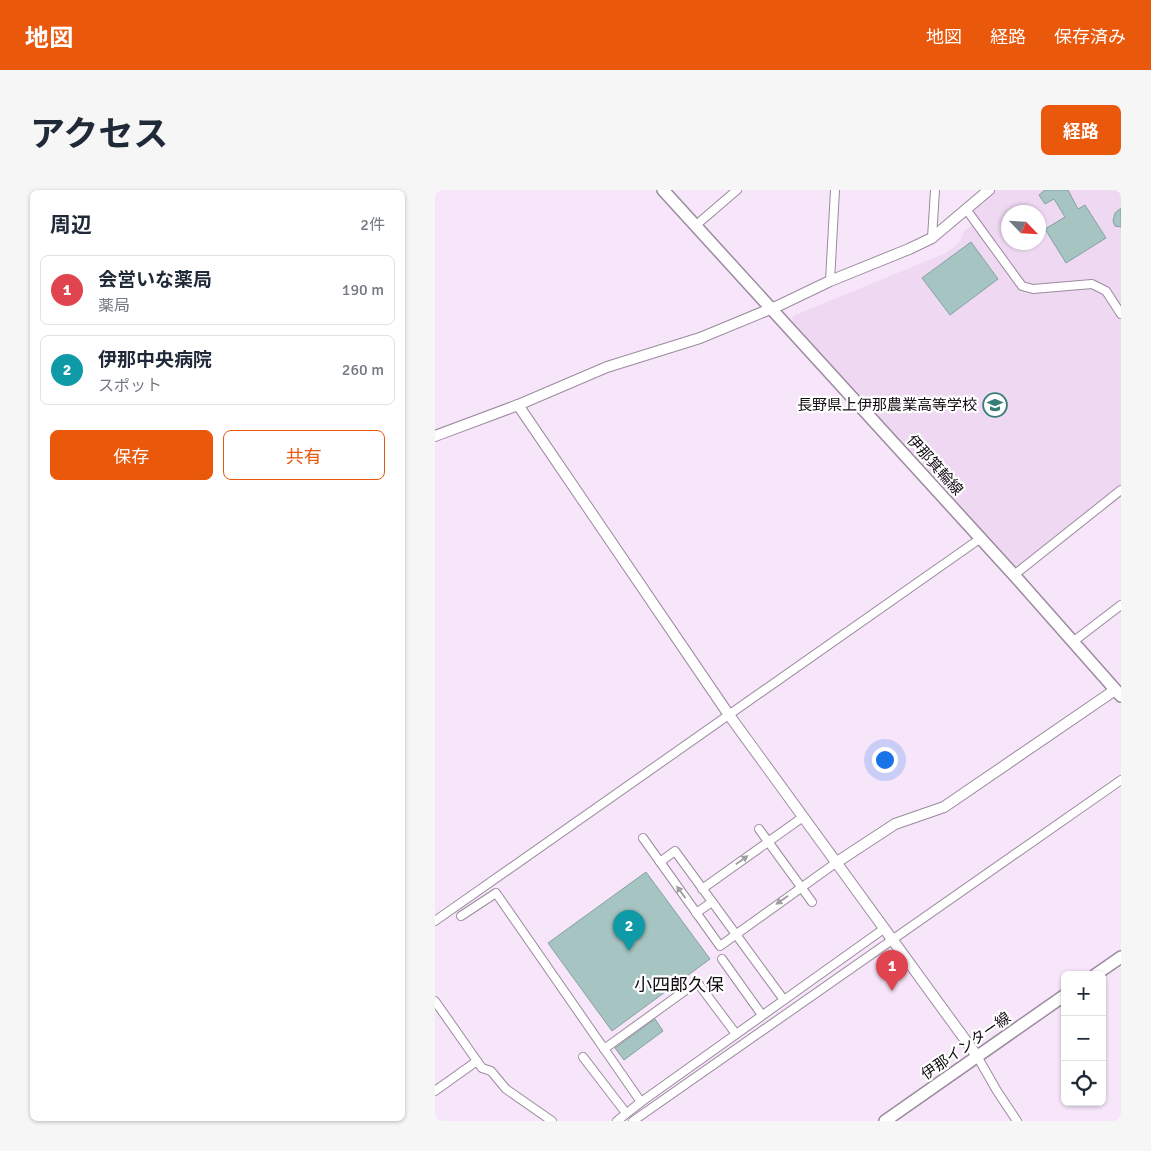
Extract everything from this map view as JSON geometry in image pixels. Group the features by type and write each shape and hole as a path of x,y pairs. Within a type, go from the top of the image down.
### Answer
{"main road":[{"name":"伊那箕輪線","path":"663,190 981,538 1118,693"},
{"path":"1101,971 1121,957"},
{"name":"伊那インター線","path":"885,1121 1061,999"}],"street":[{"path":"695,226 737,190"},
{"path":"829,282 835,190"},
{"path":"932,238 935,190"},
{"path":"435,436 519,405 607,367 700,338 932,238 989,190"},
{"path":"966,209 1022,286 1033,289 1092,284 1105,291 1121,314"},
{"path":"519,405 729,715 977,1056 1017,1121"},
{"path":"1014,575 1121,490"},
{"path":"435,921 981,538"},
{"path":"1074,641 1121,605"},
{"path":"643,838 720,946 801,887 895,824 944,806 1118,693"},
{"path":"633,1121 1121,780"},
{"path":"702,888 803,817"},
{"path":"759,829 812,902"},
{"path":"659,862 675,851 785,1000"},
{"path":"461,916 496,893 641,1102"},
{"path":"696,913 712,902"},
{"path":"617,1121 885,928"},
{"path":"722,959 762,1015"},
{"path":"604,1049 697,982 736,1034"},
{"path":"435,1001 482,1068 491,1070 506,1089 552,1121"},
{"path":"583,1057 626,1113"},
{"path":"435,1091 477,1061"}],"shaded area":[{"name":"長野県上伊那農業高等学校","path":"989,190 1121,190 1121,490 1019,571 792,321 793,316 946,253 959,243 965,230 976,223 966,209"}],"building":[{"path":"1045,190 1068,190 1078,209 1085,205 1106,238 1066,263 1046,231 1046,228 1065,217 1054,199 1045,204 1039,195"},
{"path":"1121,208 1121,227 1115,226 1113,221 1115,213"},
{"path":"971,242 998,279 950,315 922,278"},
{"path":"646,872 710,959 612,1031 548,943"},
{"path":"655,1019 663,1031 624,1060 615,1048"}],"place":[{"name":"長野県上伊那農業高等学校","path":"995,405"},
{"name":"伊那中央病院","path":"629,951"},
{"name":"会営いな薬局","path":"892,991"}],"district":[{"name":"小四郎久保","path":"679,985"}]}
